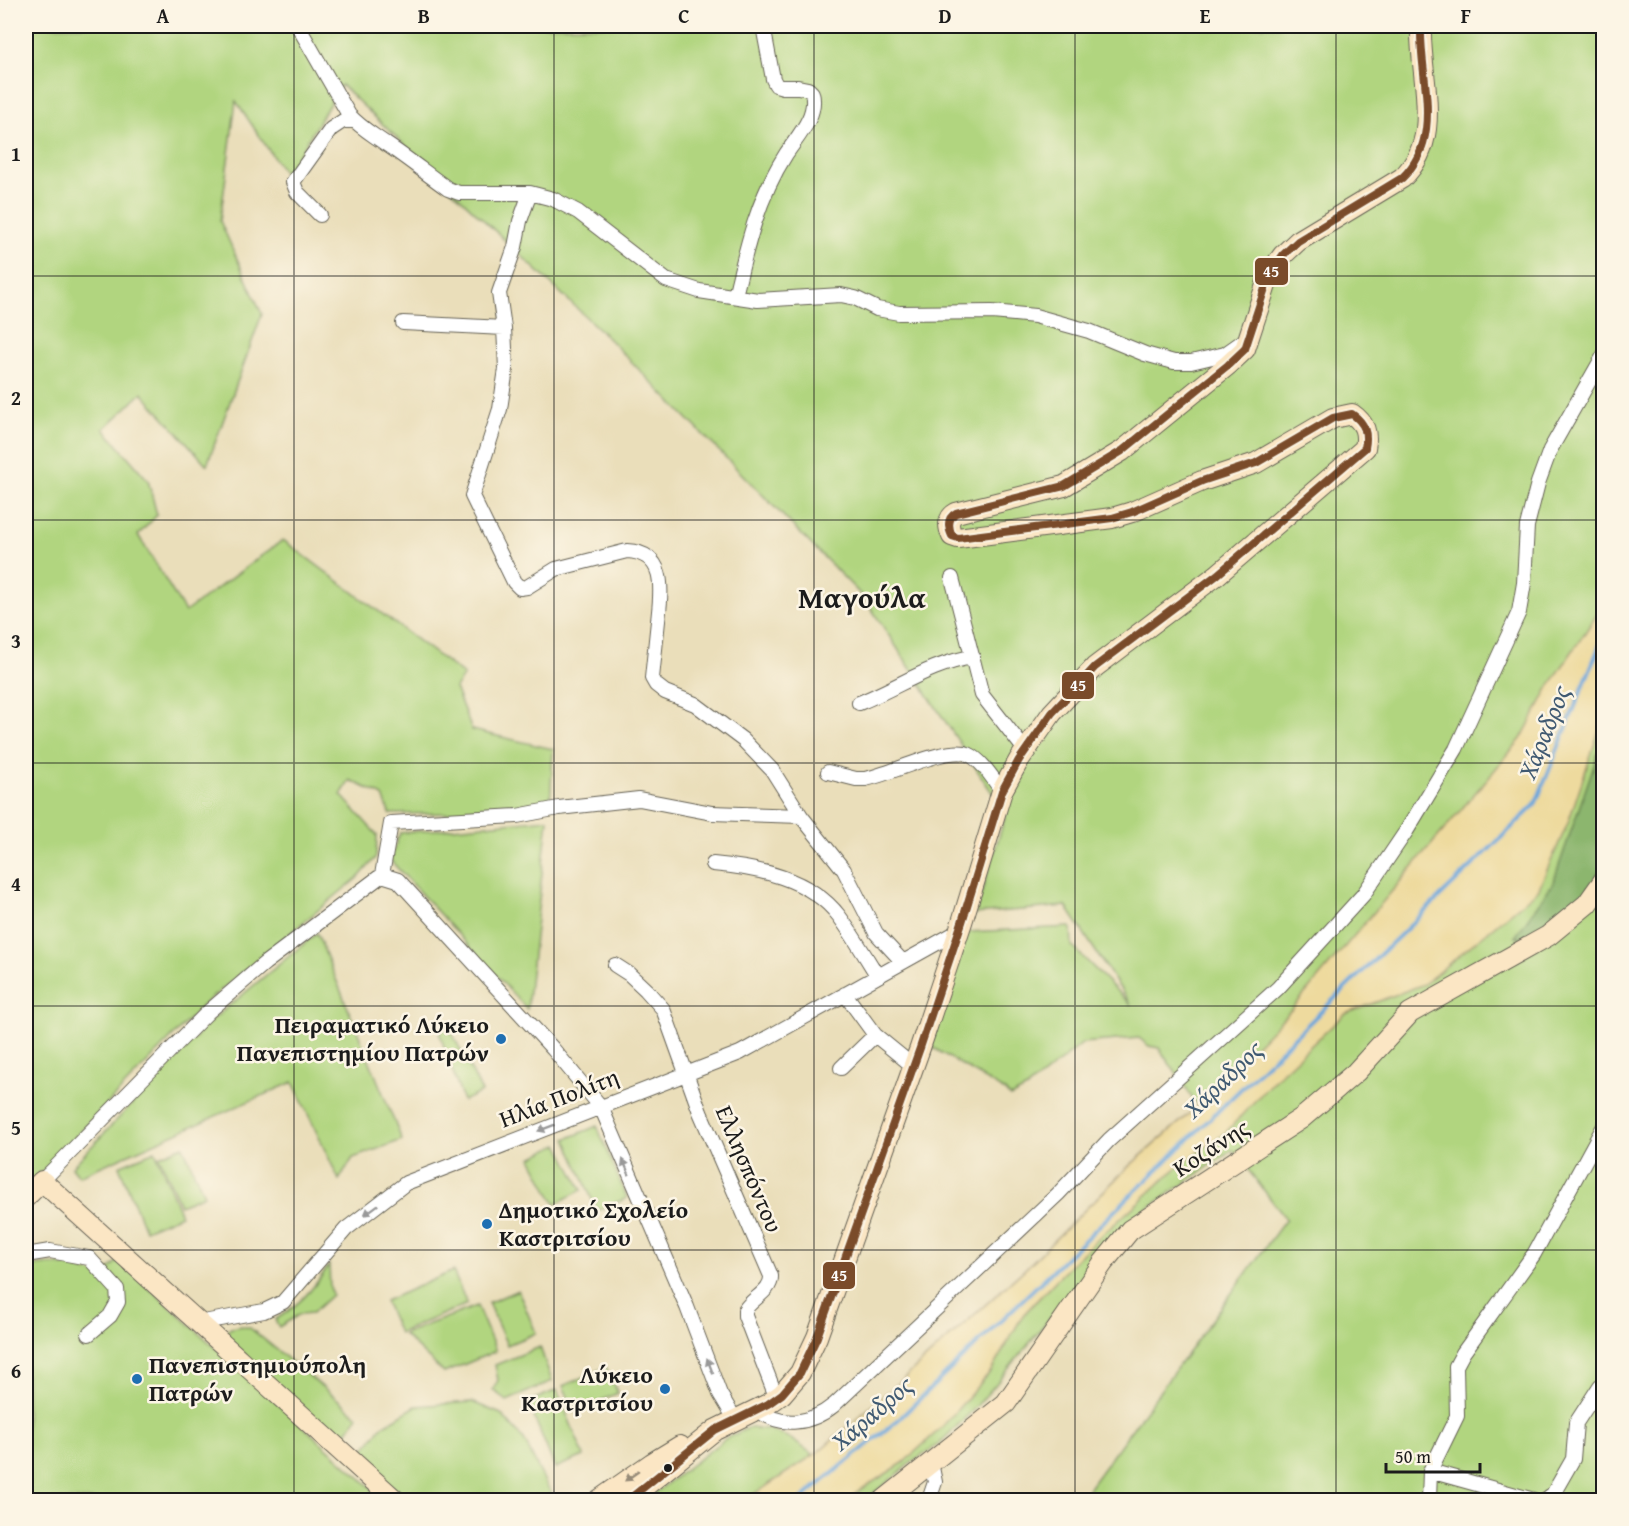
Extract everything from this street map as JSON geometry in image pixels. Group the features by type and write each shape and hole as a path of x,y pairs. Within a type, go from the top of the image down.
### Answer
{"main road":[{"path":"628,1500 715,1430 777,1399 793,1383 810,1355 913,1066 962,922 1002,791 1025,750 1052,713 1095,667 1217,575 1365,448 1367,437 1365,427 1352,414 1333,418 1256,463 1202,481 1132,512 1112,518 958,538 952,536 949,529 951,515 1064,486 1122,451 1245,349 1270,273 1283,255 1298,241 1402,178 1413,167 1426,137 1428,118 1420,41 1421,26"},
{"name":"Κοζάνης","path":"884,1500 1006,1403 1103,1263 1130,1230 1302,1118 1356,1072 1410,1013 1548,936 1587,904 1604,880"},
{"path":"26,1197 42,1181 395,1500"},
{"path":"599,1500 666,1454 702,1434 715,1430"}],"street":[{"path":"298,26 354,121 448,189 459,193 530,193 553,199 578,212 666,280 699,291 774,300 841,295 891,312 992,312 1035,316 1089,331 1146,354 1174,362 1191,362 1225,354 1251,335"},
{"path":"735,296 749,235 762,199 781,161 814,109 812,93 808,89 776,85 763,26"},
{"path":"320,215 297,192 293,182 332,129 343,121 354,121"},
{"path":"530,193 520,221 515,248 499,292 506,369 500,409 472,496 514,582 520,588 527,587 556,569 627,551 638,551 649,556 657,568 662,584 652,678 656,685 665,692 695,705 742,741 772,770 801,816 844,870 876,933 902,961"},
{"path":"403,323 504,328"},
{"path":"757,1409 775,1421 788,1422 820,1414 834,1405 1049,1202 1109,1140 1278,988 1363,895 1407,830 1456,749 1519,612 1524,583 1527,526 1538,483 1550,450 1604,355"},
{"path":"952,578 982,694 1025,750"},
{"path":"859,703 940,666 973,657"},
{"path":"828,772 856,780 865,779 935,757 961,752 975,759 1002,791"},
{"path":"42,1181 208,1012 265,963 382,875 391,823 518,816 559,808 639,799 712,813 801,816"},
{"path":"713,864 747,867 772,874 814,891 838,915 877,975"},
{"path":"382,875 398,880 553,1049 601,1107 690,1315 720,1394 735,1419"},
{"name":"Ηλία Πολίτη","path":"198,1323 264,1311 283,1302 346,1229 406,1183 749,1048 957,932"},
{"name":"Ελλησπόντου","path":"615,965 629,974 660,1005 674,1037 685,1074 771,1276 768,1287 745,1310 777,1399"},
{"path":"845,994 875,1035 913,1066"},
{"path":"841,1068 875,1035"},
{"path":"1429,1500 1430,1471 1457,1416 1456,1366 1534,1254 1604,1126"},
{"path":"26,1255 50,1251 89,1258 117,1289 118,1302 110,1316 89,1334"},
{"path":"1545,1500 1553,1494 1574,1459 1576,1423 1600,1386 1604,1384"},
{"path":"929,1500 935,1482 931,1463"},
{"path":"1430,1471 1534,1500"}],"green space":[{"path":"26,26 1603,26 1603,1500 1080,1500 1286,1219 1233,1150 1129,1221 996,1384 939,1444 908,1465 865,1500 847,1500 903,1463 942,1427 991,1371 1023,1315 1058,1278 1174,1170 1221,1135 1159,1048 1149,1046 1139,1038 1083,1043 1027,1088 1010,1097 1005,1091 930,1046 967,932 1071,927 1072,946 1131,1005 1066,906 975,914 1006,814 865,599 604,334 341,85 286,176 236,101 220,221 262,314 207,465 142,393 104,429 148,480 157,515 138,535 185,612 283,540 464,675 455,688 472,730 553,749 550,806 472,813 390,814 383,796 350,780 341,795 377,835 376,857 361,875 204,1004 26,1188"},
{"path":"1603,739 1603,867 1583,896 1530,939 1515,937 1553,883"},
{"path":"548,819 527,1009 390,860 400,833"},
{"path":"317,933 402,1140 353,1158 339,1180 293,1082 79,1176 72,1167 212,1020"},
{"path":"444,1029 451,1031 482,1092 463,1101 440,1035"},
{"path":"597,1126 627,1198 597,1211 566,1139"},
{"path":"558,1144 582,1190 555,1204 531,1158"},
{"path":"183,1146 204,1195 180,1205 159,1156"},
{"path":"155,1151 181,1215 145,1230 119,1166"},
{"name":"Πανεπιστημιούπολη Πατρών","path":"118,1260 385,1500 26,1500 26,1269 55,1265 103,1276"},
{"path":"329,1265 332,1295 312,1313 300,1314 279,1327 275,1320 305,1296"},
{"path":"453,1271 467,1304 399,1333 385,1301"},
{"path":"518,1290 536,1333 507,1345 488,1303"},
{"path":"477,1306 496,1351 444,1373 403,1334"},
{"path":"241,1326 250,1328 358,1416 343,1438 335,1439 223,1334 231,1328"},
{"path":"540,1347 552,1381 507,1401 493,1390 498,1380 495,1365"},
{"path":"606,1367 618,1393 575,1412 563,1386"},
{"path":"557,1390 584,1456 555,1468 528,1402"},
{"path":"472,1402 501,1414 524,1440 553,1496 559,1500 405,1500 358,1458 381,1427 416,1406"},
{"path":"748,1428 769,1429 789,1438 814,1455 745,1500 646,1500 725,1439"}],"sand":[{"path":"1603,530 1603,719 1568,823 1538,890 1424,984 1345,1014 1275,1079 1227,1131 1174,1170 1058,1278 1023,1315 991,1371 942,1427 903,1463 847,1500 745,1500 814,1455 900,1382 1026,1268 1127,1168 1189,1114 1292,1009 1521,739 1550,685 1600,610 1600,544"}],"waterway":[{"name":"Χάραδρος","path":"800,1500 898,1420 1535,805 1604,635"}],"transit line":[{"name":"45","path":"628,1500 715,1430 768,1404 782,1394 800,1373 817,1337 920,1048 1002,791 1019,760 1052,713 1095,667 1217,575 1365,448 1366,433 1363,425 1352,414 1333,418 1256,463 1202,481 1132,512 1112,518 958,538 952,536 949,526 951,517 956,513 1064,486 1122,451 1245,349 1270,273 1283,255 1298,241 1402,178 1415,162 1423,144 1427,106 1421,26"}],"place":[{"name":"Πειραματικό Λύκειο Πανεπιστημίου Πατρών","path":"501,1039"},
{"name":"Δημοτικό Σχολείο Καστριτσίου","path":"487,1224"},
{"name":"Πανεπιστημιούπολη Πατρών","path":"137,1379"},
{"name":"Λύκειο Καστριτσίου","path":"665,1389"}],"district":[{"name":"Μαγούλα","path":"862,598"}]}
